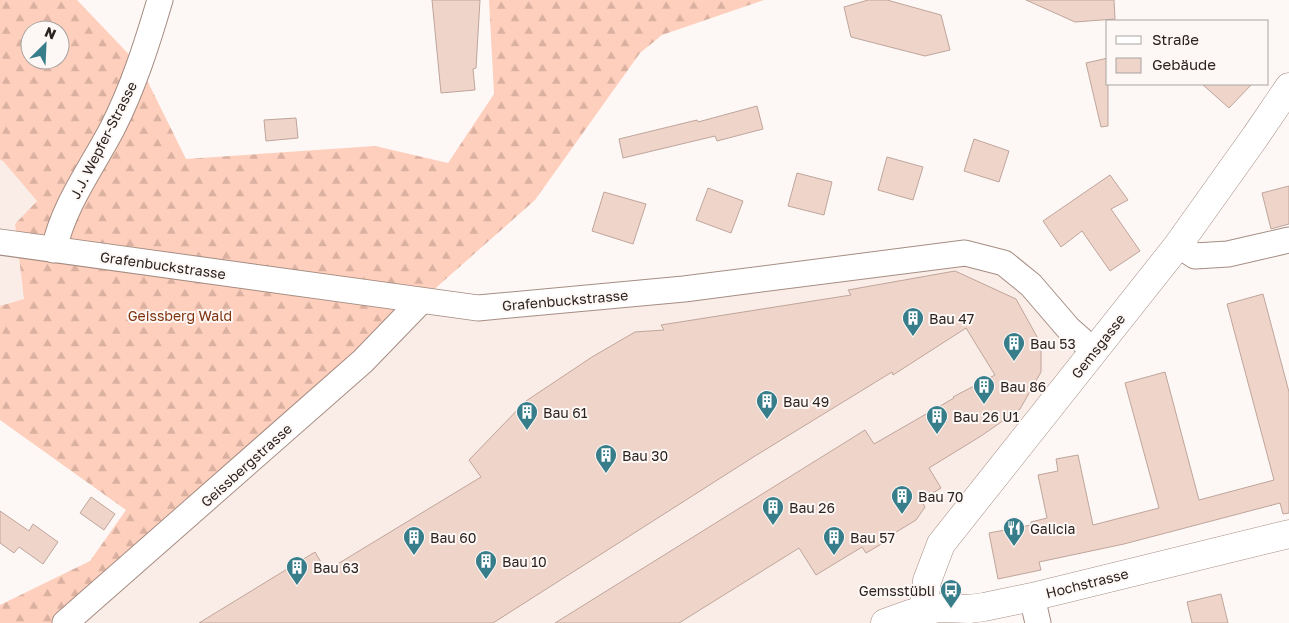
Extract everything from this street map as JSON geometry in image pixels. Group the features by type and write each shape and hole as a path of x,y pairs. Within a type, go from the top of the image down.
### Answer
{"street":[{"name":"J.J. Wepfer-Strasse","path":"54,250 58,230 65,214 112,128 140,66 160,0"},
{"name":"Gemsgasse","path":"923,611 926,581 941,544 1178,244 1256,137 1289,87"},
{"path":"1178,244 1195,256 1228,254 1289,240"},
{"name":"Grafenbuckstrasse","path":"0,242 478,308 684,289 965,253 1004,263 1031,285 1068,328 1094,351"},
{"name":"Geissbergstrasse","path":"65,623 362,361 421,301"},
{"name":"Hochstrasse","path":"885,623 923,611 940,608 977,608 1032,597 1289,534"},
{"path":"1032,597 1038,623"}],"shaded area":[{"path":"0,160 3,161 37,201 15,224 24,300 0,306"},
{"path":"965,253 1004,263 1094,351 987,488 924,595 885,623 65,623 421,301"}],"green space":[{"name":"Geissberg Wald","path":"0,0 77,0 140,66 186,159 375,146 448,163 494,94 489,0 764,0 662,35 640,53 535,200 65,623 0,623 0,605 90,561 126,510 0,420 0,306 24,299 15,224 37,201 3,161 0,160"}],"building":[{"path":"432,0 480,0 476,68 473,69 475,90 441,93"},
{"path":"868,0 887,0 941,15 950,50 925,56 851,37 844,7"},
{"path":"1026,0 1114,0 1115,19 1075,22"},
{"path":"1106,58 1108,126 1101,127 1086,63"},
{"path":"1203,85 1251,85 1229,108"},
{"path":"757,106 763,129 717,141 715,136 623,158 619,139 697,120 698,122"},
{"path":"296,118 298,138 266,141 264,120"},
{"path":"974,139 1009,151 999,182 964,171"},
{"path":"887,157 923,167 913,200 878,190"},
{"path":"797,173 832,182 824,215 788,206"},
{"path":"1110,175 1128,200 1111,209 1140,251 1110,271 1082,231 1061,247 1043,221"},
{"path":"1289,186 1289,224 1271,229 1262,193"},
{"path":"708,188 743,201 731,233 696,220"},
{"path":"604,192 646,204 633,244 592,231"},
{"path":"955,271 1016,299 1041,344 1041,372 1020,409 929,468 941,488 921,500 925,507 916,520 893,534 895,536 866,553 862,547 816,575 799,548 679,623 555,623 865,430 874,444 953,397 995,375 966,328 893,375 892,372 755,456 493,623 199,623 315,552 326,571 481,477 469,460 526,401 592,357 635,332 664,330 661,325 851,295 848,290"},
{"path":"1263,294 1289,392 1289,513 1283,514 1280,503 1124,544 1039,562 1041,570 998,579 989,533 1031,525 1031,522 1047,518 1038,475 1058,471 1056,459 1078,455 1093,525 1159,508 1125,383 1165,372 1199,500 1274,480 1227,304"},
{"path":"91,497 115,514 104,530 80,513"},
{"path":"0,511 29,531 33,524 58,542 43,564 19,547 14,553 0,543"},
{"path":"1221,594 1228,623 1192,623 1187,602"}],"place":[{"name":"Bau 47","path":"913,337"},
{"name":"Bau 53","path":"1014,362"},
{"name":"Bau 86","path":"984,405"},
{"name":"Bau 49","path":"767,420"},
{"name":"Bau 61","path":"527,431"},
{"name":"Bau 26 U1","path":"937,435"},
{"name":"Bau 30","path":"606,474"},
{"name":"Bau 70","path":"902,515"},
{"name":"Bau 26","path":"773,526"},
{"name":"Galicia","path":"1014,547"},
{"name":"Bau 60","path":"414,556"},
{"name":"Bau 57","path":"834,556"},
{"name":"Bau 10","path":"486,580"},
{"name":"Bau 63","path":"297,586"},
{"name":"Gemsstübli","path":"951,609"}]}
